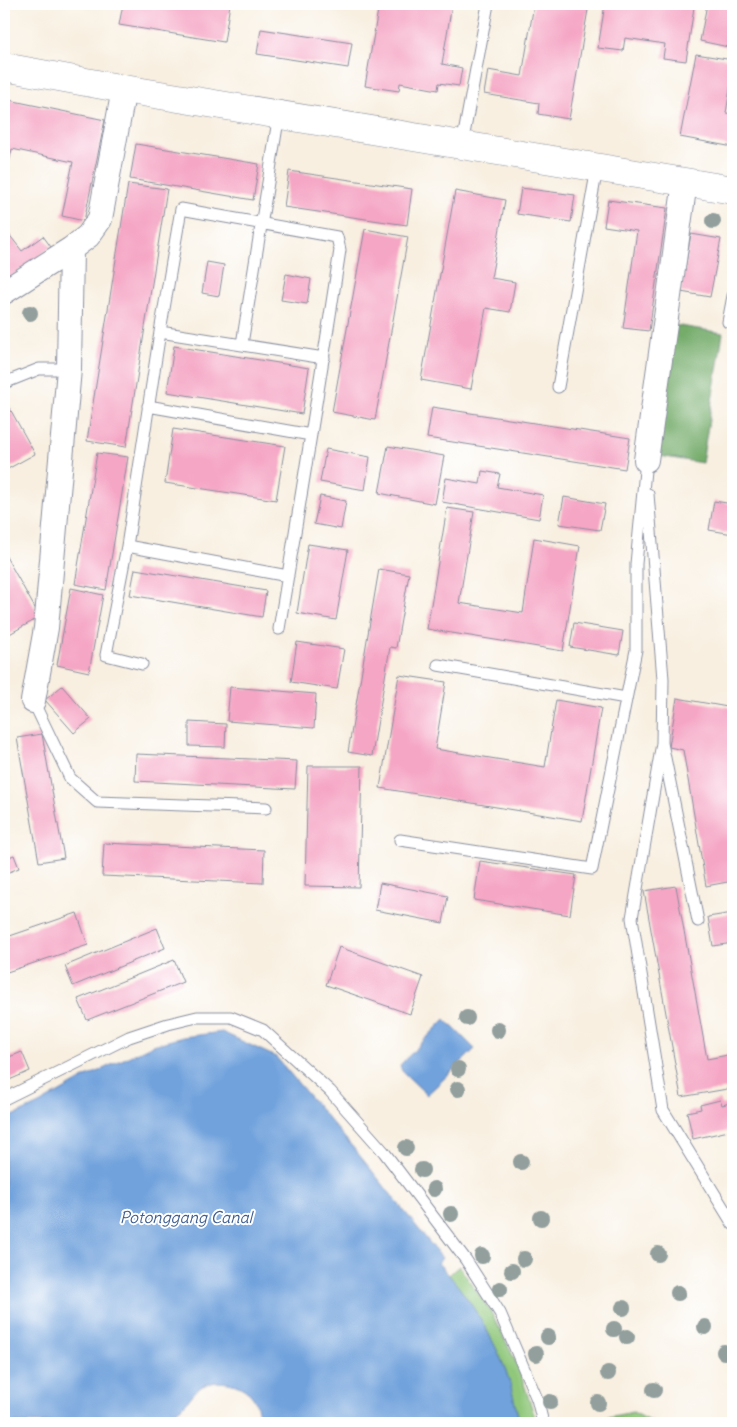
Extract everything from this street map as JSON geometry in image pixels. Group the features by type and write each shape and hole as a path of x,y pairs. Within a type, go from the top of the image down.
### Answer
{"street":[{"path":"4,66 124,89 733,190"},
{"path":"4,292 71,250 88,236 100,219 124,89"},
{"path":"646,460 685,182"},
{"path":"33,701 46,628 69,369 71,250"}],"lane":[{"path":"462,145 488,4"},
{"path":"242,344 278,114"},
{"path":"558,387 597,168"},
{"path":"142,664 106,655 127,546 181,210 337,236 340,250 279,629"},
{"path":"733,296 728,322 733,323"},
{"path":"160,332 324,358"},
{"path":"4,383 40,369 69,369"},
{"path":"148,406 311,435"},
{"path":"400,840 592,869 636,650 636,564 646,460"},
{"path":"646,460 663,679 662,742 632,918 662,1110 733,1224"},
{"path":"127,546 288,576"},
{"path":"438,665 626,698"},
{"path":"33,701 70,778 97,802 266,808"},
{"path":"662,742 698,921"},
{"path":"4,1098 129,1038 197,1016 231,1017 264,1030 330,1090 384,1152 466,1260 500,1313 536,1399 543,1423"}],"green space":[{"path":"674,325 723,333 702,463 653,455"},
{"path":"459,1266 491,1312 518,1366 537,1423 520,1423 506,1371 481,1320 449,1275"},
{"path":"633,1412 654,1423 591,1423 598,1419"}],"water":[{"path":"445,1019 475,1049 427,1095 402,1071 400,1065"},
{"name":"Potonggang Canal","path":"222,1032 276,1057 356,1151 442,1258 438,1263 468,1300 486,1328 500,1356 508,1377 520,1423 261,1423 256,1403 251,1395 238,1386 215,1382 194,1393 185,1404 172,1414 167,1423 4,1423 4,1120 39,1104 84,1078 153,1045 183,1037"}],"building":[{"path":"123,4 230,4 224,42 119,25"},
{"path":"379,4 452,4 442,64 462,68 459,86 439,83 438,90 400,83 399,91 365,86"},
{"path":"534,4 589,4 569,119 538,114 539,103 484,94 488,70 522,76"},
{"path":"605,4 672,4 694,7 686,61 663,58 665,44 625,38 623,51 598,48"},
{"path":"707,4 733,4 733,48 700,41"},
{"path":"261,29 352,43 348,68 257,54"},
{"path":"696,54 733,60 733,72 726,113 733,114 733,147 680,137"},
{"path":"4,99 105,120 84,221 62,216 73,162 12,149 4,185"},
{"path":"136,144 259,164 253,200 130,179"},
{"path":"289,171 412,189 407,225 284,207"},
{"path":"128,184 167,189 126,447 87,441"},
{"path":"521,188 575,195 571,222 517,214"},
{"path":"455,191 505,200 491,278 515,282 510,312 486,308 471,389 421,380"},
{"path":"608,200 667,208 649,331 623,328 637,231 604,226"},
{"path":"4,228 22,251 43,236 51,247 4,282"},
{"path":"365,229 408,237 375,420 332,412"},
{"path":"691,234 721,239 710,297 681,292"},
{"path":"207,262 224,265 219,296 202,293"},
{"path":"286,274 311,279 307,304 281,300"},
{"path":"174,346 309,368 302,414 167,392"},
{"path":"4,398 35,454 4,471"},
{"path":"432,407 630,438 625,469 427,438"},
{"path":"173,429 285,446 276,500 165,483"},
{"path":"388,446 444,456 435,504 379,493"},
{"path":"326,449 370,457 365,490 320,482"},
{"path":"97,453 128,457 106,590 75,584"},
{"path":"482,471 500,474 497,487 543,495 539,519 442,502 446,478 480,484"},
{"path":"320,496 346,501 341,529 314,524"},
{"path":"564,497 605,504 600,530 559,524"},
{"path":"714,501 733,504 733,534 709,530"},
{"path":"447,508 474,512 459,603 523,613 534,538 580,546 563,651 427,629"},
{"path":"308,544 348,550 336,620 297,613"},
{"path":"4,553 40,617 4,637"},
{"path":"135,569 266,591 262,617 130,595"},
{"path":"379,569 409,574 396,648 390,647 372,756 348,752"},
{"path":"71,588 103,595 89,672 57,665"},
{"path":"574,623 623,631 619,655 570,647"},
{"path":"297,642 344,649 337,689 291,682"},
{"path":"399,675 446,682 435,749 545,767 556,700 601,708 582,821 380,788"},
{"path":"62,686 91,719 74,733 45,700"},
{"path":"230,687 316,694 314,728 227,721"},
{"path":"677,698 733,708 733,881 706,886 683,750 669,747"},
{"path":"189,722 226,724 225,747 189,746"},
{"path":"42,734 64,858 39,862 17,738"},
{"path":"136,754 297,761 295,789 135,781"},
{"path":"308,766 362,766 359,887 305,886"},
{"path":"104,843 264,850 263,883 102,876"},
{"path":"14,855 19,868 4,874 4,859"},
{"path":"480,861 576,875 570,915 474,900"},
{"path":"380,883 448,896 443,923 375,910"},
{"path":"676,886 707,1059 733,1054 733,1088 681,1097 644,891"},
{"path":"77,913 88,945 4,973 4,938"},
{"path":"733,913 733,943 713,946 708,917"},
{"path":"157,928 165,948 73,986 65,966"},
{"path":"339,947 423,977 410,1014 326,985"},
{"path":"174,960 183,982 87,1020 78,999"},
{"path":"22,1052 30,1071 7,1081 4,1073 4,1059"},
{"path":"720,1100 722,1105 730,1103 733,1130 693,1139 687,1112 701,1109 700,1105"}]}
